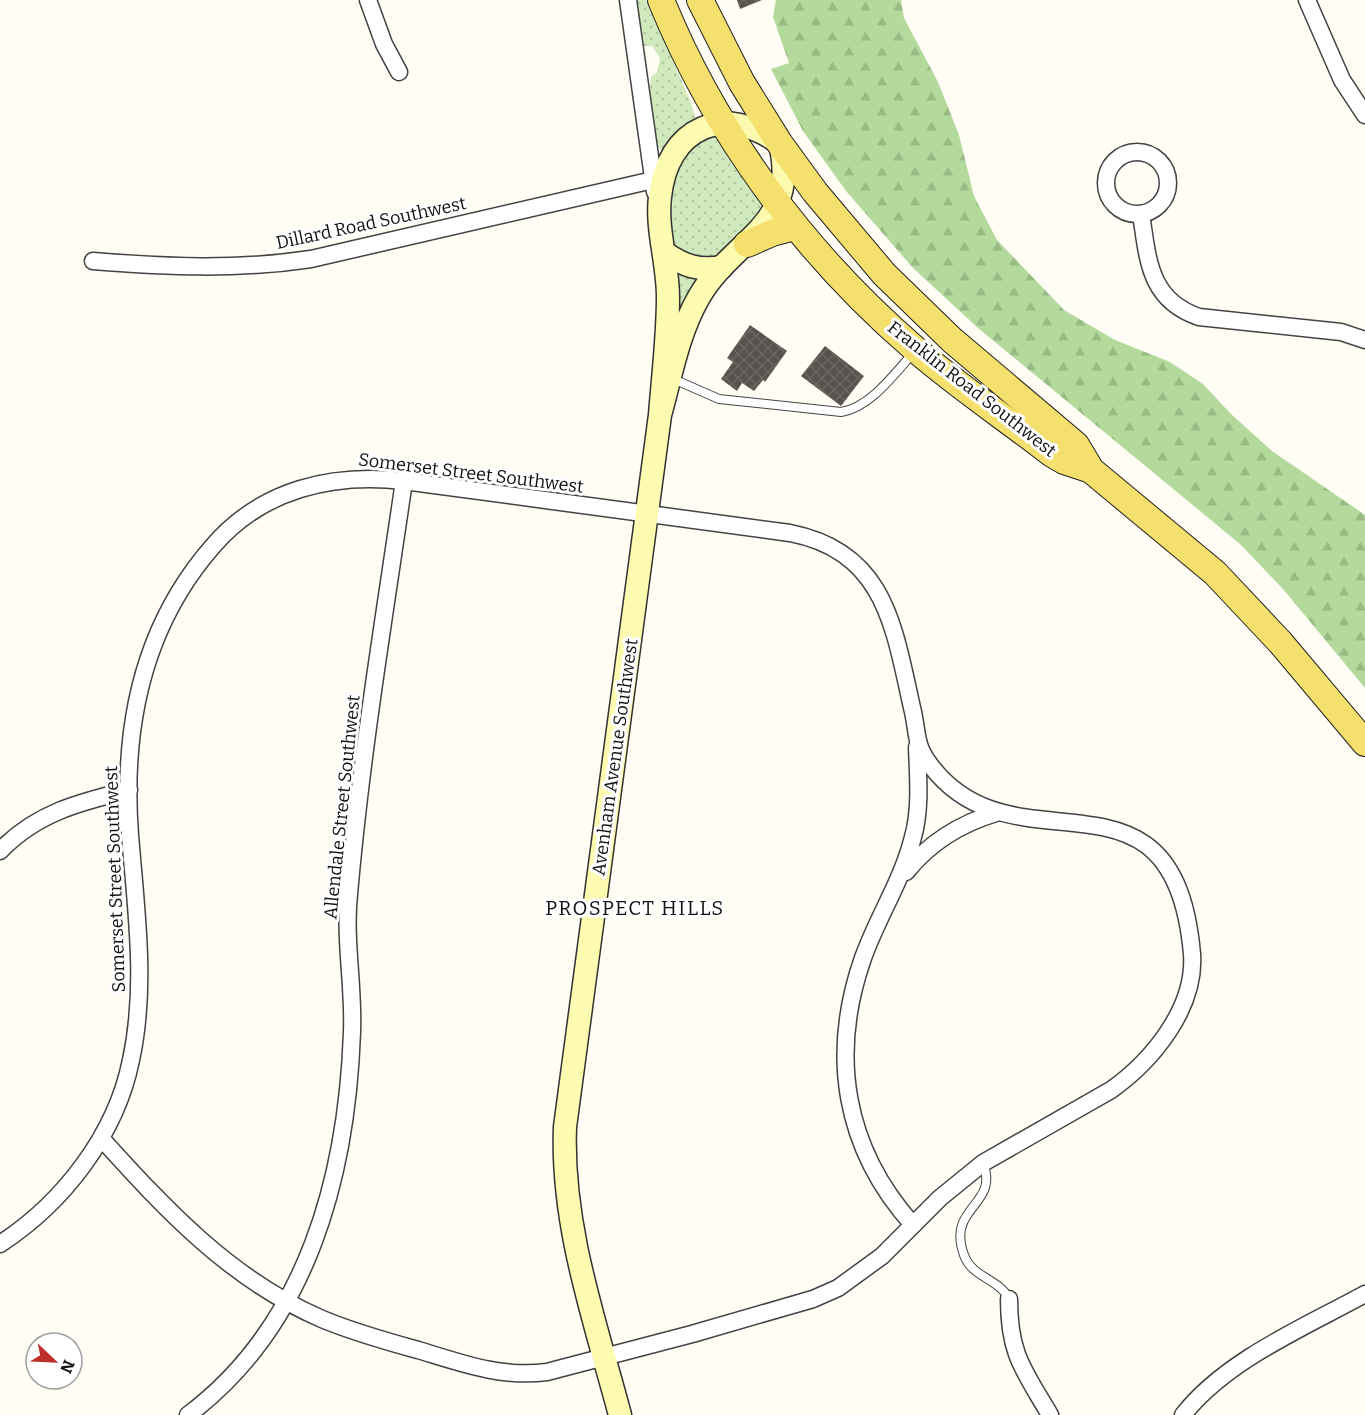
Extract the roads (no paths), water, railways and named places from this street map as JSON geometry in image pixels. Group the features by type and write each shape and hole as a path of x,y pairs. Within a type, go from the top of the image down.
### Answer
{"main road":[{"name":"Franklin Road Southwest","path":"661,0 696,76 723,121 795,227 863,302 916,350 1052,454 1064,461 1091,470"},
{"name":"Franklin Road Southwest","path":"700,0 742,84 780,144 814,192 884,274 952,340 1076,445 1091,470 1215,573 1280,642 1365,743"},
{"path":"747,244 772,233 795,227"}],"street":[{"path":"368,0 384,44 399,72"},
{"name":"Avenham Avenue Southwest","path":"620,1415 571,1226 564,1160 565,1127 660,415 668,297 665,253 628,0"},
{"path":"1307,0 1342,80 1365,115"},
{"path":"723,121 750,126 780,144"},
{"name":"Avenham Avenue Southwest","path":"658,213 663,180 679,147 690,134 704,125 723,121"},
{"name":"Avenham Avenue Southwest","path":"660,415 688,319 699,297 722,267 747,244 779,204 785,174 780,144"},
{"name":"Dillard Road Southwest","path":"93,261 162,267 264,266 311,259 653,180"},
{"path":"1141,214 1154,279 1161,292 1185,312 1199,317 1341,332 1365,340"},
{"path":"665,253 696,269 722,267"},
{"name":"Somerset Street Southwest","path":"0,1244 36,1217 60,1193 101,1138 121,1094 131,1064 140,1000 138,899 130,833 129,790 136,701 153,642 182,587 224,534 267,502 312,485 347,478 404,481 809,537 828,544 860,566 873,582 887,606 915,719 916,819 902,878"},
{"name":"Allendale Street Southwest","path":"188,1415 222,1385 251,1353 287,1302 313,1248 323,1221 343,1127 352,1030 348,896 368,734 404,481"},
{"path":"101,1138 195,1238 226,1263 287,1302 358,1332 484,1370 529,1374 605,1357 813,1299 861,1273 983,1163 1126,1079 1150,1055 1174,1021 1187,992 1192,962 1189,924 1173,875 1151,849 1133,836 1097,825 996,813 974,803 946,783 917,747"},
{"path":"0,850 17,834 56,811 79,802 129,790"},
{"path":"913,1225 886,1192 862,1147 851,1111 845,1065 849,1018 863,959 876,927 902,878 934,842 974,819 996,813"},
{"path":"1184,1415 1213,1384 1239,1364 1365,1294"},
{"path":"1009,1299 1009,1330 1013,1348 1050,1415"}],"lane":[{"path":"670,378 719,399 841,412 852,410 863,404 916,350"},
{"path":"983,1163 988,1176 988,1185 963,1220 960,1242 968,1264 975,1272 1003,1290 1009,1299"}],"district":[{"name":"PROSPECT HILLS","path":"635,908"}]}
